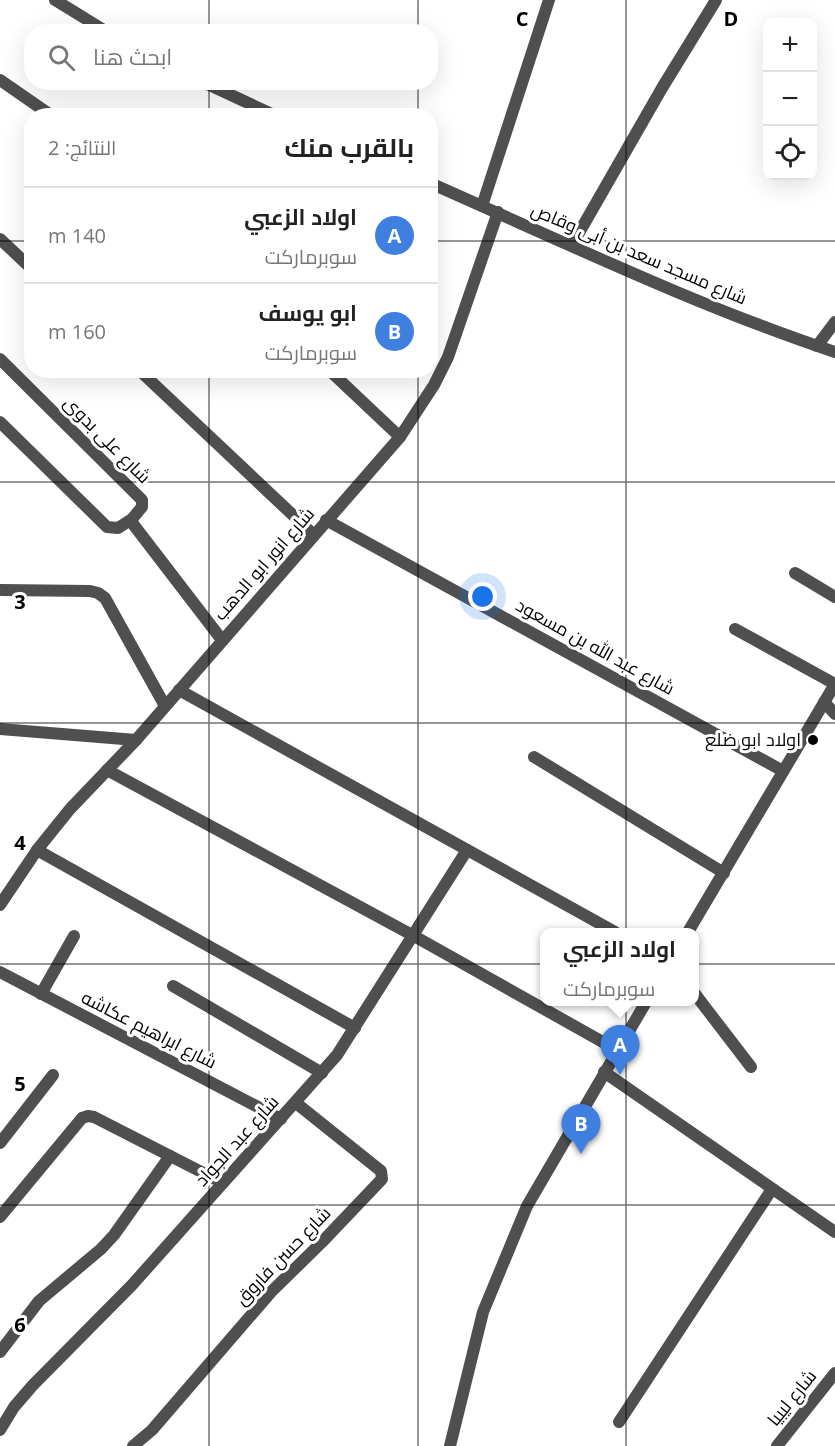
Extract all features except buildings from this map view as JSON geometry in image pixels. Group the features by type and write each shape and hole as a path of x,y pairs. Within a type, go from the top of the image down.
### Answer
{"street":[{"path":"55,0 94,24"},
{"path":"482,206 549,0"},
{"path":"572,245 662,88 716,0"},
{"path":"0,80 40,108"},
{"path":"220,90 259,108"},
{"name":"شارع مسجد سعد بن أبى وقاص","path":"438,187 699,302 835,352"},
{"name":"شارع انور ابو الدهب","path":"438,377 460,328 498,213"},
{"path":"0,239 24,262"},
{"path":"817,346 835,322"},
{"name":"شارع على بدوى","path":"0,359 142,500 142,507 132,519"},
{"path":"147,378 314,535"},
{"path":"337,378 400,437"},
{"name":"شارع انور ابو الدهب","path":"0,905 37,850 70,809 136,740 400,437 438,378"},
{"path":"0,422 107,527 118,528 132,519 222,640"},
{"name":"شارع عبد الله بن مسعود","path":"326,520 783,771"},
{"path":"795,573 835,597"},
{"path":"0,590 98,593 105,598 165,706"},
{"path":"690,928 835,684 735,629"},
{"path":"178,690 606,928"},
{"path":"824,702 835,714"},
{"path":"0,729 136,740"},
{"path":"534,757 724,873"},
{"path":"107,770 414,936 617,1050"},
{"path":"37,850 356,1028"},
{"name":"شارع عبد الجواد","path":"0,1431 14,1407 33,1385 132,1286 322,1073 356,1028 467,850"},
{"path":"41,994 74,936"},
{"name":"شارع ابراهيم عكاشه","path":"0,972 281,1119"},
{"path":"173,986 322,1073"},
{"path":"699,999 751,1067"},
{"path":"450,1446 476,1336 491,1290 527,1206 644,1006"},
{"path":"604,1072 835,1232"},
{"path":"0,1143 53,1075"},
{"name":"شارع حسن فاروق","path":"133,1446 152,1430 271,1292 382,1179 381,1171 296,1103"},
{"path":"0,1217 82,1118 88,1116 223,1183"},
{"path":"0,1352 39,1301 101,1249 114,1235 170,1155"},
{"path":"619,1422 772,1189"},
{"name":"شارع ليبيا","path":"777,1446 835,1373"}],"place":[{"name":"اولاد ابو ضلع","path":"813,740"},
{"name":"اولاد الزعبي","path":"620,1075"},
{"name":"ابو يوسف","path":"581,1154"}]}
